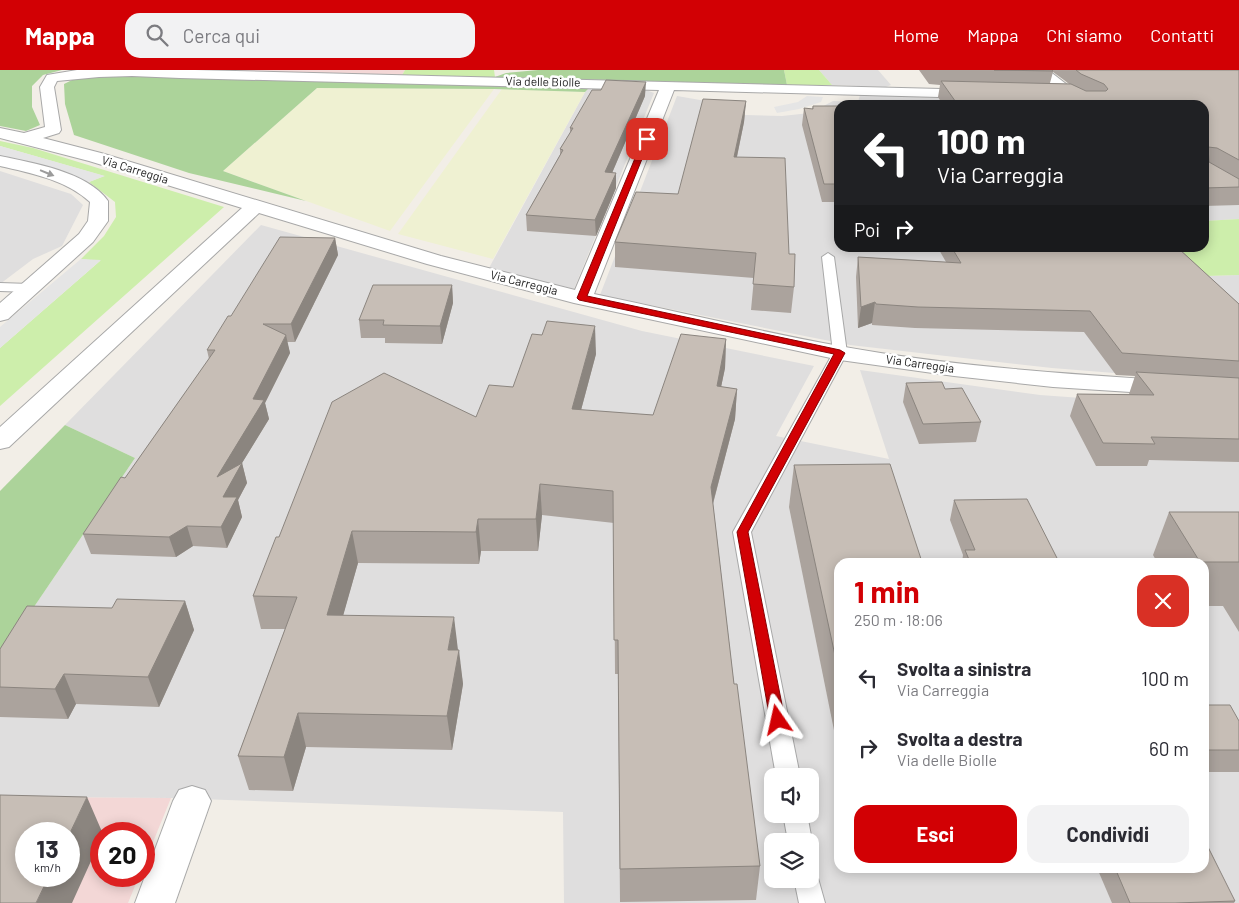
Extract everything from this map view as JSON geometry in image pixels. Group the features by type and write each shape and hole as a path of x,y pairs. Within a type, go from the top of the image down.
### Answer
{"street":[{"path":"1039,70 1077,96 1042,94"},
{"name":"Via delle Biolle","path":"24,138 53,130 46,87 52,78 79,72 135,71 180,74 994,93"},
{"path":"893,77 906,92"},
{"path":"582,298 668,86"},
{"name":"Via Carreggia","path":"0,134 24,138 95,157 254,207 434,260 582,298 840,353 954,369 1054,380 1239,392"},
{"path":"0,161 37,169 85,188 100,202 98,221 86,238 0,314"},
{"path":"0,441 254,207"},
{"path":"155,903 192,801"}],"lane":[{"path":"786,768 742,532 840,353 828,257"},
{"path":"0,287 30,288"},
{"path":"809,888 812,903"}],"shaded area":[{"path":"197,70 405,70 401,77"},
{"path":"819,70 878,70 891,85 886,87 832,85"},
{"path":"590,87 646,90 654,93 574,289 489,268 585,92"},
{"path":"860,95 940,98 941,100 859,100"},
{"path":"677,96 706,101 722,109 745,115 782,116 810,113 833,101 834,252 1174,252 1206,276 1239,275 1239,383 1052,368 850,345 600,295"},
{"path":"807,96 823,97 821,102 799,109 777,113 774,107 798,102"},
{"path":"0,146 105,176 89,182 43,166 0,156"},
{"path":"0,171 71,194 83,205 62,246 33,259 0,284"},
{"path":"1209,180 1239,200 1239,219 1209,221"},
{"path":"261,225 642,331 814,366 776,436 889,459 860,370 1040,395 1179,405 1239,405 1239,903 564,903 563,812 171,798 0,797 0,657 135,458 65,425"},
{"path":"81,259 101,260 0,348 0,327"},
{"path":"0,797 171,798 155,837 155,822 90,822 90,887 135,887 128,903 0,903"}],"green space":[{"path":"0,70 62,70 43,75 32,86 32,107 40,125 26,131 0,126"},
{"path":"405,70 494,70 495,77 401,77"},
{"path":"538,70 784,70 787,85 495,77 506,73"},
{"path":"784,70 819,70 832,85 787,85"},
{"path":"96,75 590,87 585,92 494,89 317,88 223,171 306,201 189,173 74,135 65,104 64,84 76,78"},
{"path":"317,88 494,89 390,231 223,171"},
{"path":"502,89 585,92 493,259 398,234"},
{"path":"0,141 33,148 224,207 0,406 0,348 100,261 81,259 104,236 116,217 115,202 89,182 104,176 0,146"},
{"path":"1239,219 1239,275 1206,276 1174,252 1209,252 1209,221"},
{"path":"65,425 135,458 0,657 0,491"}],"building":[{"path":"994,70 1052,70 1053,71"},
{"path":"1076,70 1239,70 1239,160 1217,148 1209,147 1209,100 954,100 941,81 1071,84 1086,91 1106,91 1108,89 1104,84"},
{"path":"606,80 646,82 605,172 616,173 595,220 526,215 563,150 560,149 573,128 570,128 592,90 601,90"},
{"path":"703,99 746,101 734,157 785,158 789,254 795,254 794,287 753,284 756,253 615,242 636,192 678,194"},
{"path":"813,106 834,106 834,184 824,184 804,108 813,109"},
{"path":"1209,162 1239,179 1239,187 1209,188"},
{"path":"280,237 335,238 291,324 263,324 286,335 253,399 264,400 217,477 242,463 223,497 237,497 221,527 187,526 169,537 83,534 121,477 125,478 215,350 207,350 228,316 231,316"},
{"path":"954,252 1182,252 1239,304 1239,361 1122,353 1090,311 918,307 876,304 875,302 861,307 858,257 961,263"},
{"path":"373,285 452,285 440,326 383,325 384,320 359,320"},
{"path":"547,321 595,326 572,409 653,415 681,334 726,339 717,386 737,389 711,487 734,684 737,684 760,866 620,869 618,640 614,640 613,491 540,484 536,519 478,519 476,532 352,531 327,615 454,617 448,650 459,650 447,716 298,713 284,757 238,756 297,597 253,596 276,537 279,537 332,402 384,373 476,417 489,385 513,387 532,334 542,335"},
{"path":"1136,372 1239,378 1239,439 1151,437 1155,444 1103,443 1077,394 1154,395"},
{"path":"942,382 945,389 962,388 981,422 923,424 906,383"},
{"path":"890,464 921,558 834,558 834,651 794,465"},
{"path":"1027,499 1057,558 968,558 965,550 975,550 954,500"},
{"path":"1169,512 1239,512 1239,562 1209,562 1209,558 1198,558"},
{"path":"117,599 185,601 148,677 64,674 55,689 0,687 0,649 27,606 112,608"},
{"path":"1209,705 1230,705 1239,721 1239,750 1209,750"},
{"path":"0,795 87,797 75,822 15,822 15,887 44,887 36,903 0,903"},
{"path":"1209,849 1235,901 1175,903 1130,903 1117,873 1209,873"}],"route":[{"path":"647,139 582,298 840,353 742,532 778,720"}]}
